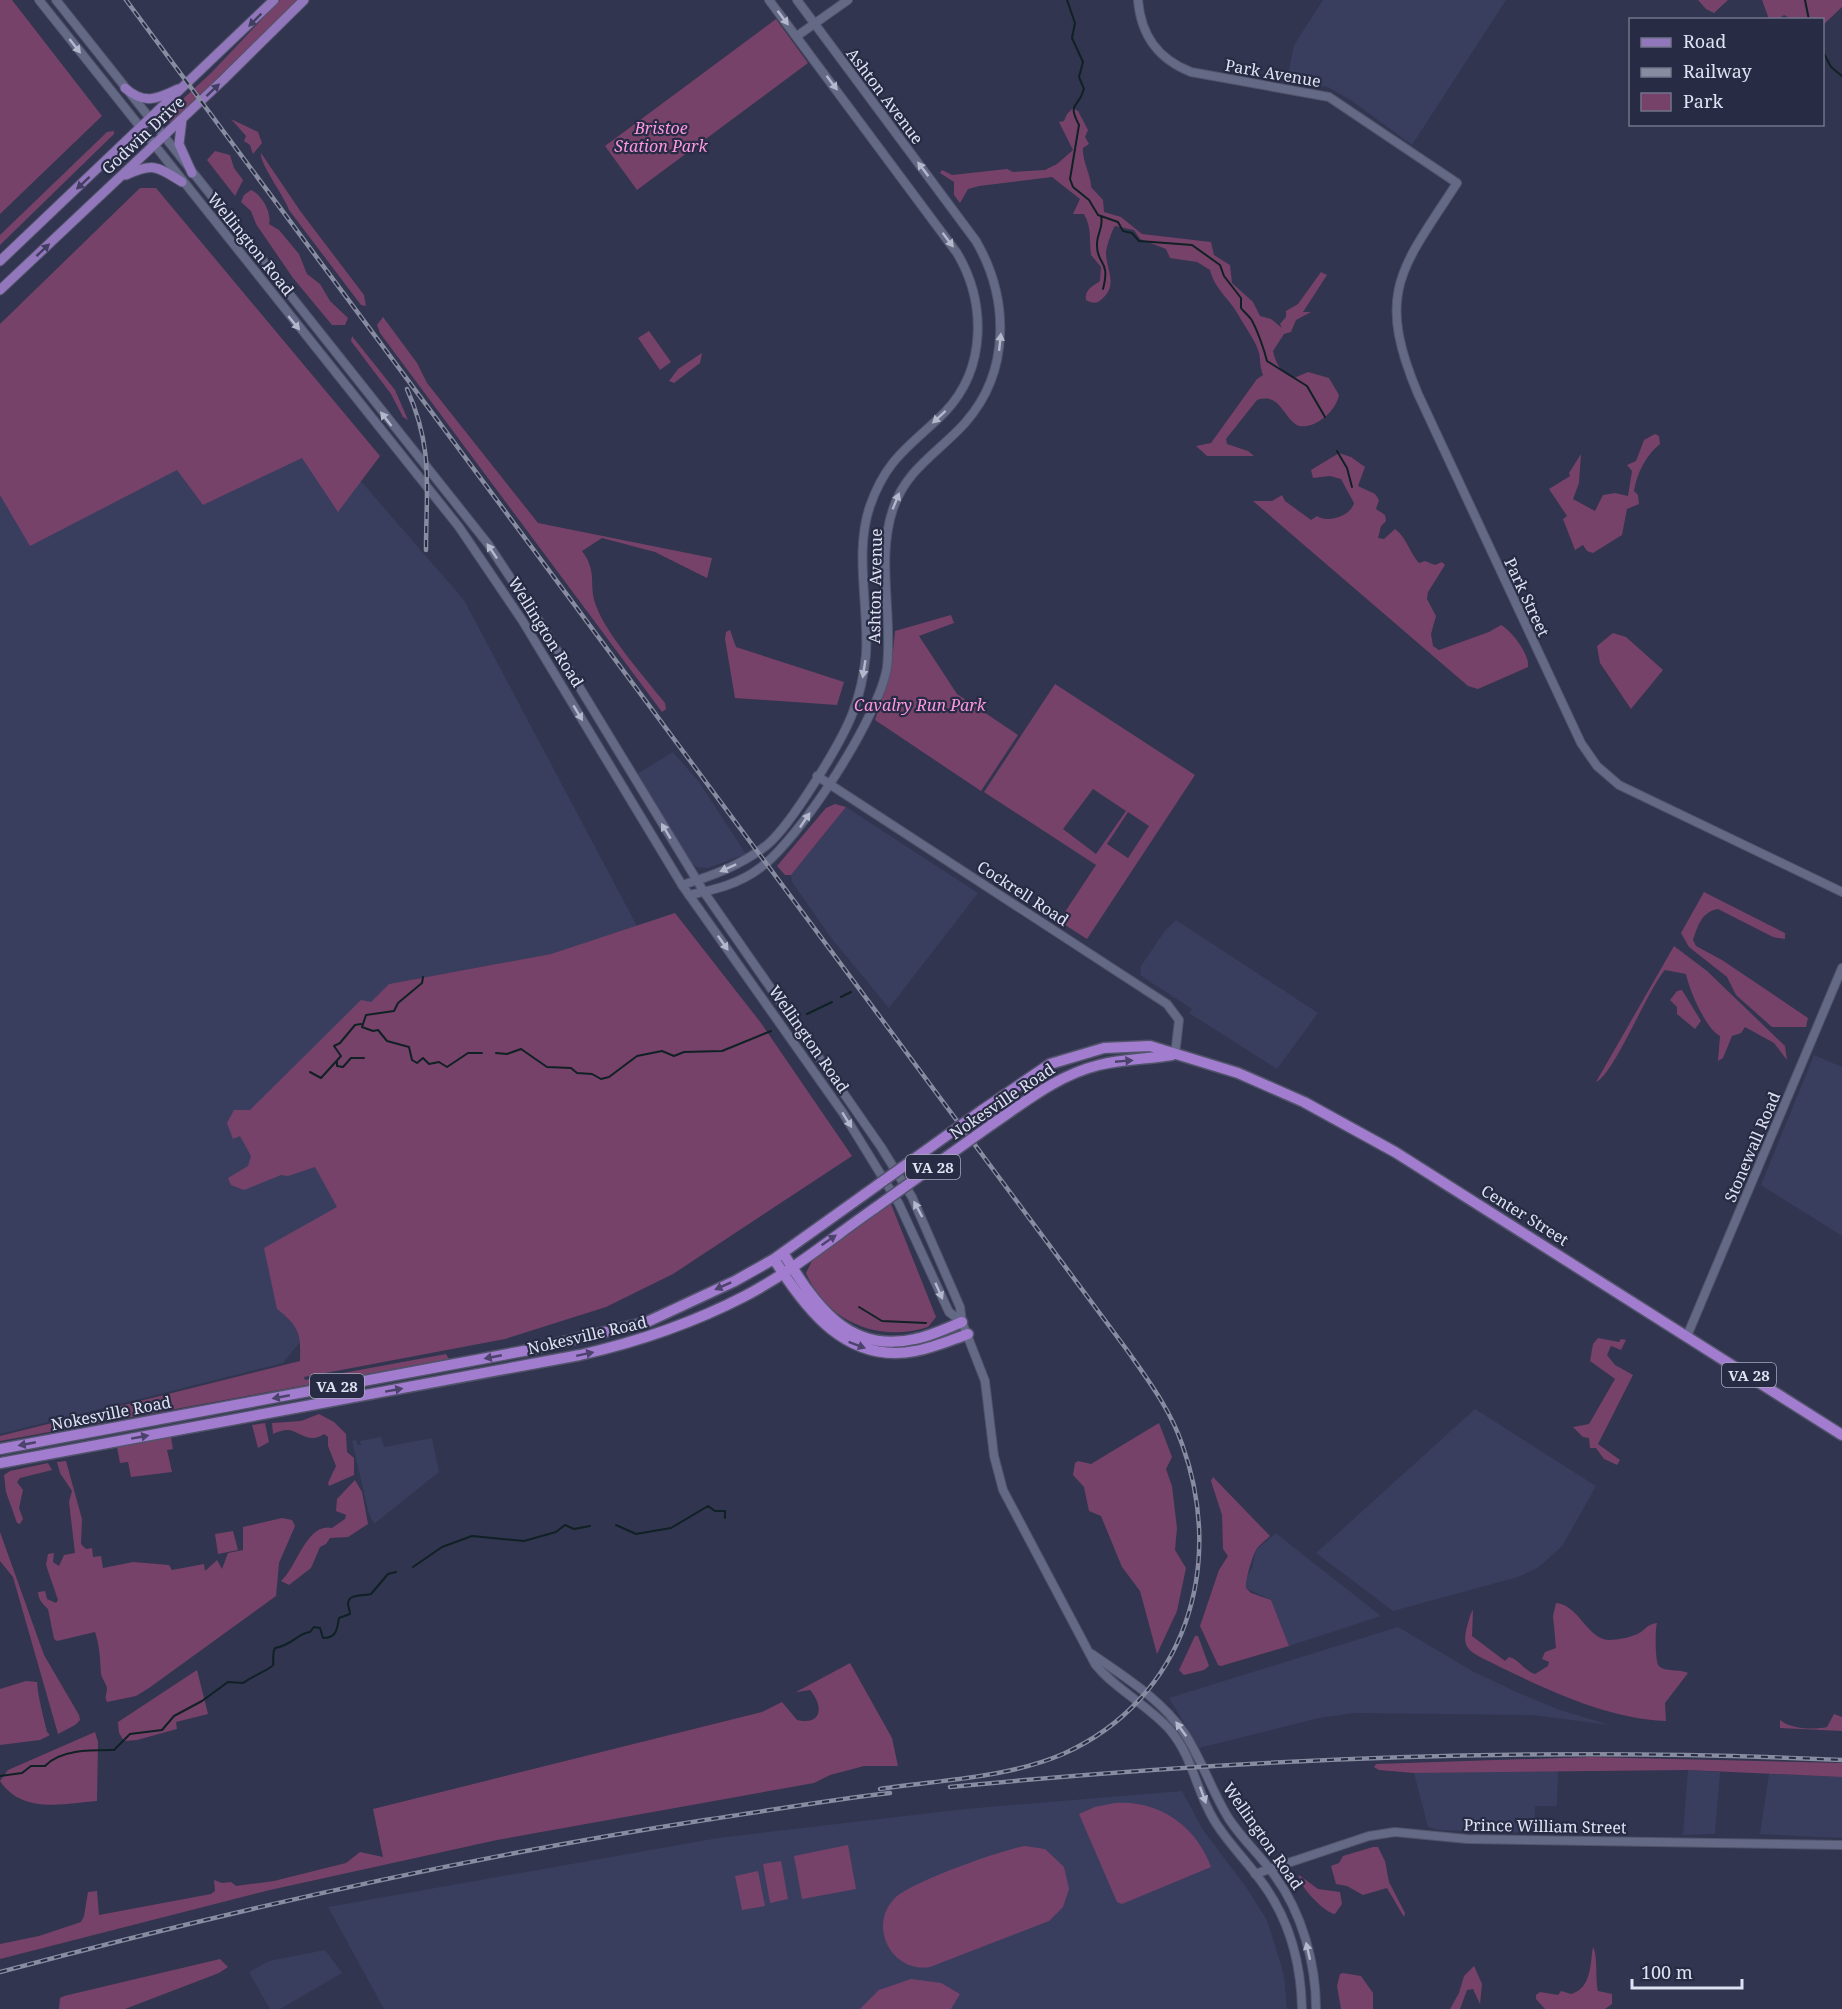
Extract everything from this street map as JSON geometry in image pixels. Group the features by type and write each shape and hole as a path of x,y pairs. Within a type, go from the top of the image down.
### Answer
{"highway":[{"name":"Nokesville Road","path":"0,1449 443,1367 647,1322 735,1281 779,1256 1031,1075 1050,1064 1090,1051 1150,1046 1175,1055"},
{"name":"Nokesville Road","path":"0,1463 612,1348 704,1316 787,1270 1041,1090 1075,1072 1111,1062 1175,1055"},
{"name":"Center Street","path":"1175,1055 1238,1073 1350,1126 1842,1435"},
{"path":"779,1256 821,1322 855,1345 882,1352 903,1353 968,1334"},
{"path":"787,1270 825,1313 840,1326 867,1338 906,1341 962,1322"},
{"path":"109,1429 111,1442"}],"main road":[{"name":"Wellington Road","path":"39,0 459,527 522,620 682,885 843,1113 899,1204 949,1312 962,1322"},
{"name":"Wellington Road","path":"56,0 488,544 541,624 696,881 900,1176 934,1243 960,1307 962,1322 987,1389 994,1456 1003,1490 1049,1581 1092,1653 1095,1664 1105,1676 1170,1731 1191,1762 1214,1820 1268,1891 1288,1930 1301,1983 1302,2009"},
{"name":"Godwin Drive","path":"0,261 274,0"},
{"name":"Godwin Drive","path":"0,290 304,0"},
{"path":"125,88 138,98 151,100 188,84"},
{"path":"182,118 179,144 192,173"},
{"path":"119,178 151,166 158,166 182,182"},
{"name":"Wellington Road","path":"1092,1653 1146,1691 1176,1722 1191,1744 1210,1786 1230,1821 1271,1870 1294,1910 1306,1941 1312,1967 1316,2009"}],"street":[{"name":"Ashton Avenue","path":"682,885 738,864 769,843 786,825 848,724 861,685 866,654 864,537 869,509 879,483 896,457 944,412 958,395 972,365 979,318 974,289 957,253 769,0"},
{"name":"Ashton Avenue","path":"689,895 737,882 766,864 793,838 871,714 886,670 886,553 890,518 895,503 915,469 951,437 974,411 995,366 1001,325 992,271 976,241 797,0"},
{"path":"797,36 848,0"},
{"name":"Park Avenue","path":"1138,0 1140,18 1149,40 1160,54 1178,66 1191,72 1329,97 1456,183"},
{"name":"Park Street","path":"1456,183 1411,253 1400,279 1396,312 1400,347 1418,394 1581,743 1597,766 1619,785 1842,892"},
{"name":"Cockrell Road","path":"817,776 1167,1004 1179,1020 1175,1055"},
{"name":"Stonewall Road","path":"1687,1336 1842,968"},
{"name":"Prince William Street","path":"1256,1874 1358,1840 1395,1832 1467,1839 1842,1845"}],"shaded area":[{"path":"1323,0 1506,0 1412,145 1352,101 1328,87 1287,79 1294,45"},
{"path":"0,424 314,427 464,600 637,926 551,954 389,984 252,1122 320,1145 351,1204 272,1253 300,1342 283,1363 0,1434"},
{"path":"673,752 699,782 746,854 708,868 696,867 689,861 637,774"},
{"path":"846,807 978,893 889,1008 832,939 792,882 791,875"},
{"path":"1176,920 1318,1013 1277,1069 1189,1013 1192,1009 1140,975 1141,966 1164,932"},
{"path":"1814,1055 1842,1067 1842,1236 1761,1185"},
{"path":"1475,1409 1596,1486 1563,1545 1538,1568 1518,1577 1393,1611 1316,1553"},
{"path":"381,1437 384,1447 432,1438 439,1472 374,1524 369,1514 352,1441 356,1440 358,1445 361,1445 360,1441"},
{"path":"1276,1533 1381,1616 1289,1646 1271,1600 1246,1588 1245,1579 1252,1568 1256,1550"},
{"path":"1398,1627 1474,1672 1521,1694 1560,1710 1610,1725 1532,1715 1355,1713 1319,1718 1199,1748 1169,1698"},
{"path":"1688,1770 1720,1772 1715,1834 1683,1835"},
{"path":"1558,1771 1557,1806 1535,1806 1534,1833 1438,1830 1428,1827 1414,1773"},
{"path":"1769,1774 1842,1777 1842,1838 1760,1834"},
{"path":"1182,1791 1203,1830 1246,1887 1267,1920 1284,1975 1287,2009 384,2009 328,1907 718,1838 965,1809"},
{"path":"325,1950 342,1973 280,2009 270,2009 249,1972 269,1961"}],"green space":[{"path":"0,0 12,0 102,116 0,214"},
{"path":"280,0 298,0 173,122 164,122 172,109 211,73"},
{"path":"1698,0 1728,0 1714,13 1706,9"},
{"path":"1762,0 1842,0 1842,7 1824,24 1824,18 1789,18 1784,15 1780,18 1769,18"},
{"name":"Bristoe Station Park","path":"776,19 808,63 637,190 605,146"},
{"path":"1073,108 1078,111 1088,130 1085,137 1089,144 1083,148 1084,158 1091,187 1103,200 1104,212 1121,217 1142,234 1211,242 1214,255 1230,265 1232,283 1253,302 1260,316 1271,319 1282,328 1280,324 1286,317 1286,311 1298,304 1321,272 1327,275 1303,312 1311,312 1296,320 1291,332 1284,334 1273,351 1280,368 1289,376 1294,378 1308,372 1329,378 1339,395 1334,407 1324,418 1312,425 1299,426 1277,403 1265,399 1257,400 1226,439 1227,444 1248,451 1254,456 1207,456 1196,446 1211,443 1257,379 1263,375 1255,344 1235,310 1215,283 1210,270 1197,262 1170,258 1166,249 1140,239 1134,230 1115,226 1106,253 1110,287 1101,300 1091,302 1086,300 1086,294 1100,281 1101,267 1091,255 1087,219 1084,214 1073,214 1080,199 1052,177 968,189 960,203 954,195 954,182 940,173 942,170 952,175 1007,169 1013,172 1045,170 1057,164 1073,150 1059,122 1064,121"},
{"path":"231,119 258,132 262,143 253,154 250,145 244,141 246,136"},
{"path":"114,131 114,134 0,245 0,235 107,132"},
{"path":"215,151 230,155 234,168 243,180 235,196 207,160"},
{"path":"261,153 301,212 364,295 366,306 361,305 289,210 261,158"},
{"path":"140,188 156,188 380,456 338,512 302,458 203,505 177,470 30,546 0,495 0,324"},
{"path":"251,190 265,204 269,214 269,224 279,230 299,254 307,274 320,284 330,301 348,318 345,325 332,325 293,278 256,224 251,211 241,202 244,195"},
{"path":"383,317 417,363 427,383 538,523 712,558 707,578 655,552 602,538 582,551 590,566 594,600 602,619 628,657 665,703 666,709 662,712 380,333 377,325"},
{"path":"649,331 671,362 660,370 638,338"},
{"path":"352,336 395,390 408,420 403,417 391,394 351,341"},
{"path":"702,353 700,363 674,383 669,381 678,369"},
{"path":"1655,434 1659,436 1660,444 1650,453 1637,478 1634,491 1638,495 1639,504 1627,509 1622,535 1593,553 1587,551 1583,545 1575,550 1563,519 1567,516 1549,489 1570,476 1569,473 1581,454 1579,483 1573,499 1595,511 1603,495 1615,493 1628,496 1632,471 1627,465 1636,461 1644,440"},
{"path":"1339,453 1351,457 1365,467 1358,486 1375,494 1379,500 1376,509 1385,515 1386,521 1381,526 1378,538 1384,539 1395,529 1419,563 1425,561 1435,565 1442,562 1445,565 1428,592 1427,599 1436,616 1431,634 1433,646 1439,650 1489,632 1501,625 1519,644 1526,656 1528,667 1478,689 1468,686 1253,501 1272,501 1282,495 1285,501 1311,520 1317,516 1332,519 1343,515 1352,508 1354,503 1341,479 1330,476 1313,478 1311,470"},
{"name":"Cavalry Run Park","path":"951,615 954,623 919,636 957,694 1018,735 981,791 875,720 891,672 895,631"},
{"path":"730,630 736,647 844,682 837,705 735,698 725,639 726,632"},
{"path":"1613,633 1626,637 1663,670 1631,709 1600,663 1597,646"},
{"path":"1055,684 1195,775 1087,939 1059,921 1096,865 984,792","holes":["1093,789 1126,811 1096,854 1063,829","1128,812 1149,826 1128,858 1107,844"]},
{"path":"835,804 846,807 791,875 785,875 777,866 826,808"},
{"path":"1704,892 1785,933 1785,939 1773,937 1718,909 1704,916 1693,940 1696,946 1722,960 1808,1018 1806,1027 1772,1027 1736,995 1727,977 1689,947 1681,933"},
{"path":"675,913 761,1023 852,1156 673,1274 606,1307 505,1339 304,1377 305,1380 446,1354 449,1359 0,1441 0,1436 300,1361 299,1337 290,1320 277,1309 264,1248 337,1207 315,1167 288,1176 281,1175 244,1190 231,1185 228,1178 248,1166 251,1156 240,1136 233,1139 227,1123 234,1110 250,1110 361,1000 371,1002 389,984 551,954"},
{"path":"1674,946 1707,971 1785,1046 1787,1060 1774,1043 1745,1027 1741,1033 1732,1036 1723,1058 1718,1061 1720,1036 1704,1018 1694,999 1686,974 1665,970 1612,1065 1596,1082"},
{"path":"1682,990 1701,1021 1695,1029 1677,1014 1677,1007 1670,1000 1677,991"},
{"path":"891,1204 936,1317 928,1327 891,1332 873,1330 856,1324 841,1316 827,1304 815,1290 806,1273 813,1259"},
{"path":"1598,1338 1619,1342 1621,1339 1626,1340 1621,1350 1611,1346 1607,1355 1615,1365 1633,1375 1598,1444 1620,1460 1617,1465 1604,1459 1596,1448 1590,1448 1589,1438 1583,1437 1573,1427 1589,1424 1615,1379 1590,1361 1593,1344"},
{"path":"319,1414 334,1422 346,1434 347,1452 354,1458 354,1475 329,1486 328,1483 336,1466 328,1446 328,1437 324,1434 309,1438 288,1430 273,1434 272,1423 301,1421"},
{"path":"265,1423 269,1442 258,1448 252,1425"},
{"path":"1159,1423 1172,1457 1166,1469 1172,1486 1177,1528 1175,1550 1186,1568 1177,1611 1157,1654 1140,1591 1122,1567 1101,1516 1089,1511 1084,1487 1073,1475 1075,1463 1078,1461 1091,1464"},
{"path":"171,1437 173,1449 167,1450 172,1472 131,1477 128,1462 120,1463 117,1447"},
{"path":"66,1461 82,1519 81,1544 86,1549 92,1548 93,1557 101,1556 103,1568 133,1562 169,1565 172,1570 204,1564 205,1571 217,1560 222,1569 228,1553 243,1550 243,1527 282,1518 292,1520 295,1526 279,1563 276,1596 149,1688 136,1696 107,1702 107,1688 101,1674 95,1632 57,1641 54,1639 48,1609 38,1595 38,1592 45,1591 47,1599 56,1603 58,1600 46,1565 48,1554 54,1553 53,1562 59,1566 64,1555 75,1553 69,1502 72,1491 60,1473 57,1462"},
{"path":"48,1463 52,1470 20,1478 17,1482 23,1490 19,1508 23,1519 20,1524 17,1523 6,1492 4,1475 10,1471"},
{"path":"1213,1477 1270,1536 1254,1553 1246,1588 1251,1593 1271,1600 1289,1646 1221,1666 1218,1665 1200,1626 1219,1570 1228,1556 1223,1549 1222,1515 1211,1481"},
{"path":"355,1480 362,1492 368,1524 348,1537 330,1538 320,1547 311,1568 289,1585 281,1581 309,1538 323,1528 332,1528 345,1519 346,1515 336,1511 337,1499"},
{"path":"233,1531 238,1550 218,1554 215,1534"},
{"path":"0,1532 44,1655 79,1715 80,1720 75,1725 58,1734 13,1577 0,1561"},
{"path":"1556,1603 1571,1609 1595,1634 1609,1640 1634,1635 1657,1623 1656,1646 1659,1666 1688,1673 1665,1703 1666,1721 1642,1719 1594,1707 1524,1678 1480,1657 1467,1647 1465,1635 1473,1610 1472,1636 1505,1661 1509,1657 1512,1658 1535,1674 1548,1666 1549,1662 1542,1659 1545,1652 1556,1648 1553,1616"},
{"path":"1195,1636 1198,1636 1209,1666 1204,1670 1184,1675 1179,1670"},
{"path":"850,1663 892,1738 898,1766 864,1766 830,1775 814,1783 497,1840 270,1890 0,1959 0,1944 39,1936 81,1922 88,1892 97,1891 99,1915 211,1894 215,1891 214,1880 222,1883 231,1882 236,1886 274,1881 346,1863 360,1852 383,1857 373,1809 762,1712 782,1702 797,1720 812,1720 816,1717 819,1708 814,1696 810,1690 796,1692"},
{"path":"197,1670 208,1714 176,1722 177,1729 137,1740 124,1741 119,1733 118,1722"},
{"path":"26,1681 37,1682 47,1732 50,1735 40,1740 0,1745 0,1689"},
{"path":"1834,1714 1842,1717 1842,1731 1780,1728 1780,1720 1802,1728 1827,1727"},
{"path":"95,1732 98,1742 97,1801 57,1805 31,1803 9,1791 0,1781 8,1770"},
{"path":"1591,1757 1842,1763 1842,1777 1688,1770 1414,1773 1379,1770 1374,1767 1376,1764"},
{"path":"1115,1803 1146,1806 1174,1818 1196,1839 1211,1867 1122,1904 1117,1902 1079,1814 1095,1807"},
{"path":"848,1845 856,1889 802,1899 794,1856"},
{"path":"1025,1846 1045,1849 1064,1867 1069,1889 1063,1907 1049,1921 930,1967 916,1967 905,1963 895,1955 884,1934 883,1921 887,1909 895,1898 904,1891 957,1867"},
{"path":"1378,1847 1385,1861 1389,1882 1405,1913 1404,1917 1387,1888 1363,1895 1347,1886 1336,1884 1331,1866 1339,1863 1343,1856"},
{"path":"781,1861 788,1899 770,1903 763,1864"},
{"path":"758,1871 765,1906 742,1910 735,1876"},
{"path":"1299,1875 1318,1889 1340,1892 1342,1904 1335,1914 1324,1909 1312,1897 1299,1879"},
{"path":"1593,1947 1598,1991 1612,1994 1612,2004 1605,2009 1545,2009 1536,1999 1536,1995 1540,1992 1558,1995 1561,1991 1571,1994 1583,1986 1589,1974"},
{"path":"220,1959 228,1967 219,1973 125,2009 59,2009 60,1998 64,1996"},
{"path":"1474,1966 1482,1984 1480,2004 1473,1989 1467,1990 1460,2009 1450,2009 1459,1993 1464,1976"},
{"path":"1340,1974 1361,1976 1373,1993 1373,2009 1341,2009 1337,1986"},
{"path":"911,1979 941,1983 960,1994 951,2009 860,2009 879,1990"}],"waterway":[{"path":"1067,0 1075,23 1072,38 1083,62 1079,77 1084,89 1074,109 1079,125 1070,179 1073,187 1089,200 1098,215 1118,222 1123,231 1132,233 1139,241 1192,245 1220,265 1224,276 1241,298 1241,308 1253,323 1267,361 1307,386 1325,417"},
{"path":"1805,0 1809,18"},
{"path":"1824,54 1831,67 1842,76"},
{"path":"1101,216 1097,251 1105,272 1103,289"},
{"path":"1337,451 1347,468 1352,487"},
{"path":"423,977 422,983 398,1003 394,1011 366,1015 362,1027 373,1031 378,1030 387,1041 409,1047 412,1060 417,1063 423,1058 429,1064 439,1062 447,1067 468,1053 482,1053"},
{"path":"841,997 851,992"},
{"path":"807,1014 832,1002"},
{"path":"310,1072 321,1078 341,1056 334,1046 340,1043 355,1025 361,1024"},
{"path":"496,1053 507,1054 521,1049 547,1067 571,1068 577,1073 592,1074 601,1079 609,1077 637,1056 662,1051 674,1056 684,1052 722,1051 771,1031"},
{"path":"337,1062 337,1066 343,1067 351,1058 364,1058"},
{"path":"859,1307 882,1321 926,1323"},
{"path":"616,1525 636,1534 671,1528 708,1506 715,1511 725,1511 725,1518"},
{"path":"413,1567 442,1547 472,1536 524,1541 556,1532 565,1525 574,1529 590,1526"},
{"path":"0,1776 22,1773 31,1766 45,1766 51,1760 68,1753 114,1750 130,1734 162,1730 174,1716 202,1701 228,1682 243,1683 272,1666 275,1648 286,1645 310,1632 314,1627 320,1628 323,1638 334,1635 339,1618 350,1614 349,1600 371,1594 388,1574 396,1572"}],"railway":[{"path":"126,0 1127,1350 1158,1395 1177,1431 1195,1490 1199,1536 1196,1581 1185,1624 1166,1664 1140,1699 1105,1730 1063,1754 1042,1762 973,1777 880,1789"},
{"path":"407,389 416,411 425,450 427,469 426,550"},
{"path":"950,1787 1173,1769 1396,1757 1619,1754 1842,1760"},
{"path":"0,1972 263,1906 439,1868 705,1820 890,1793"}]}
